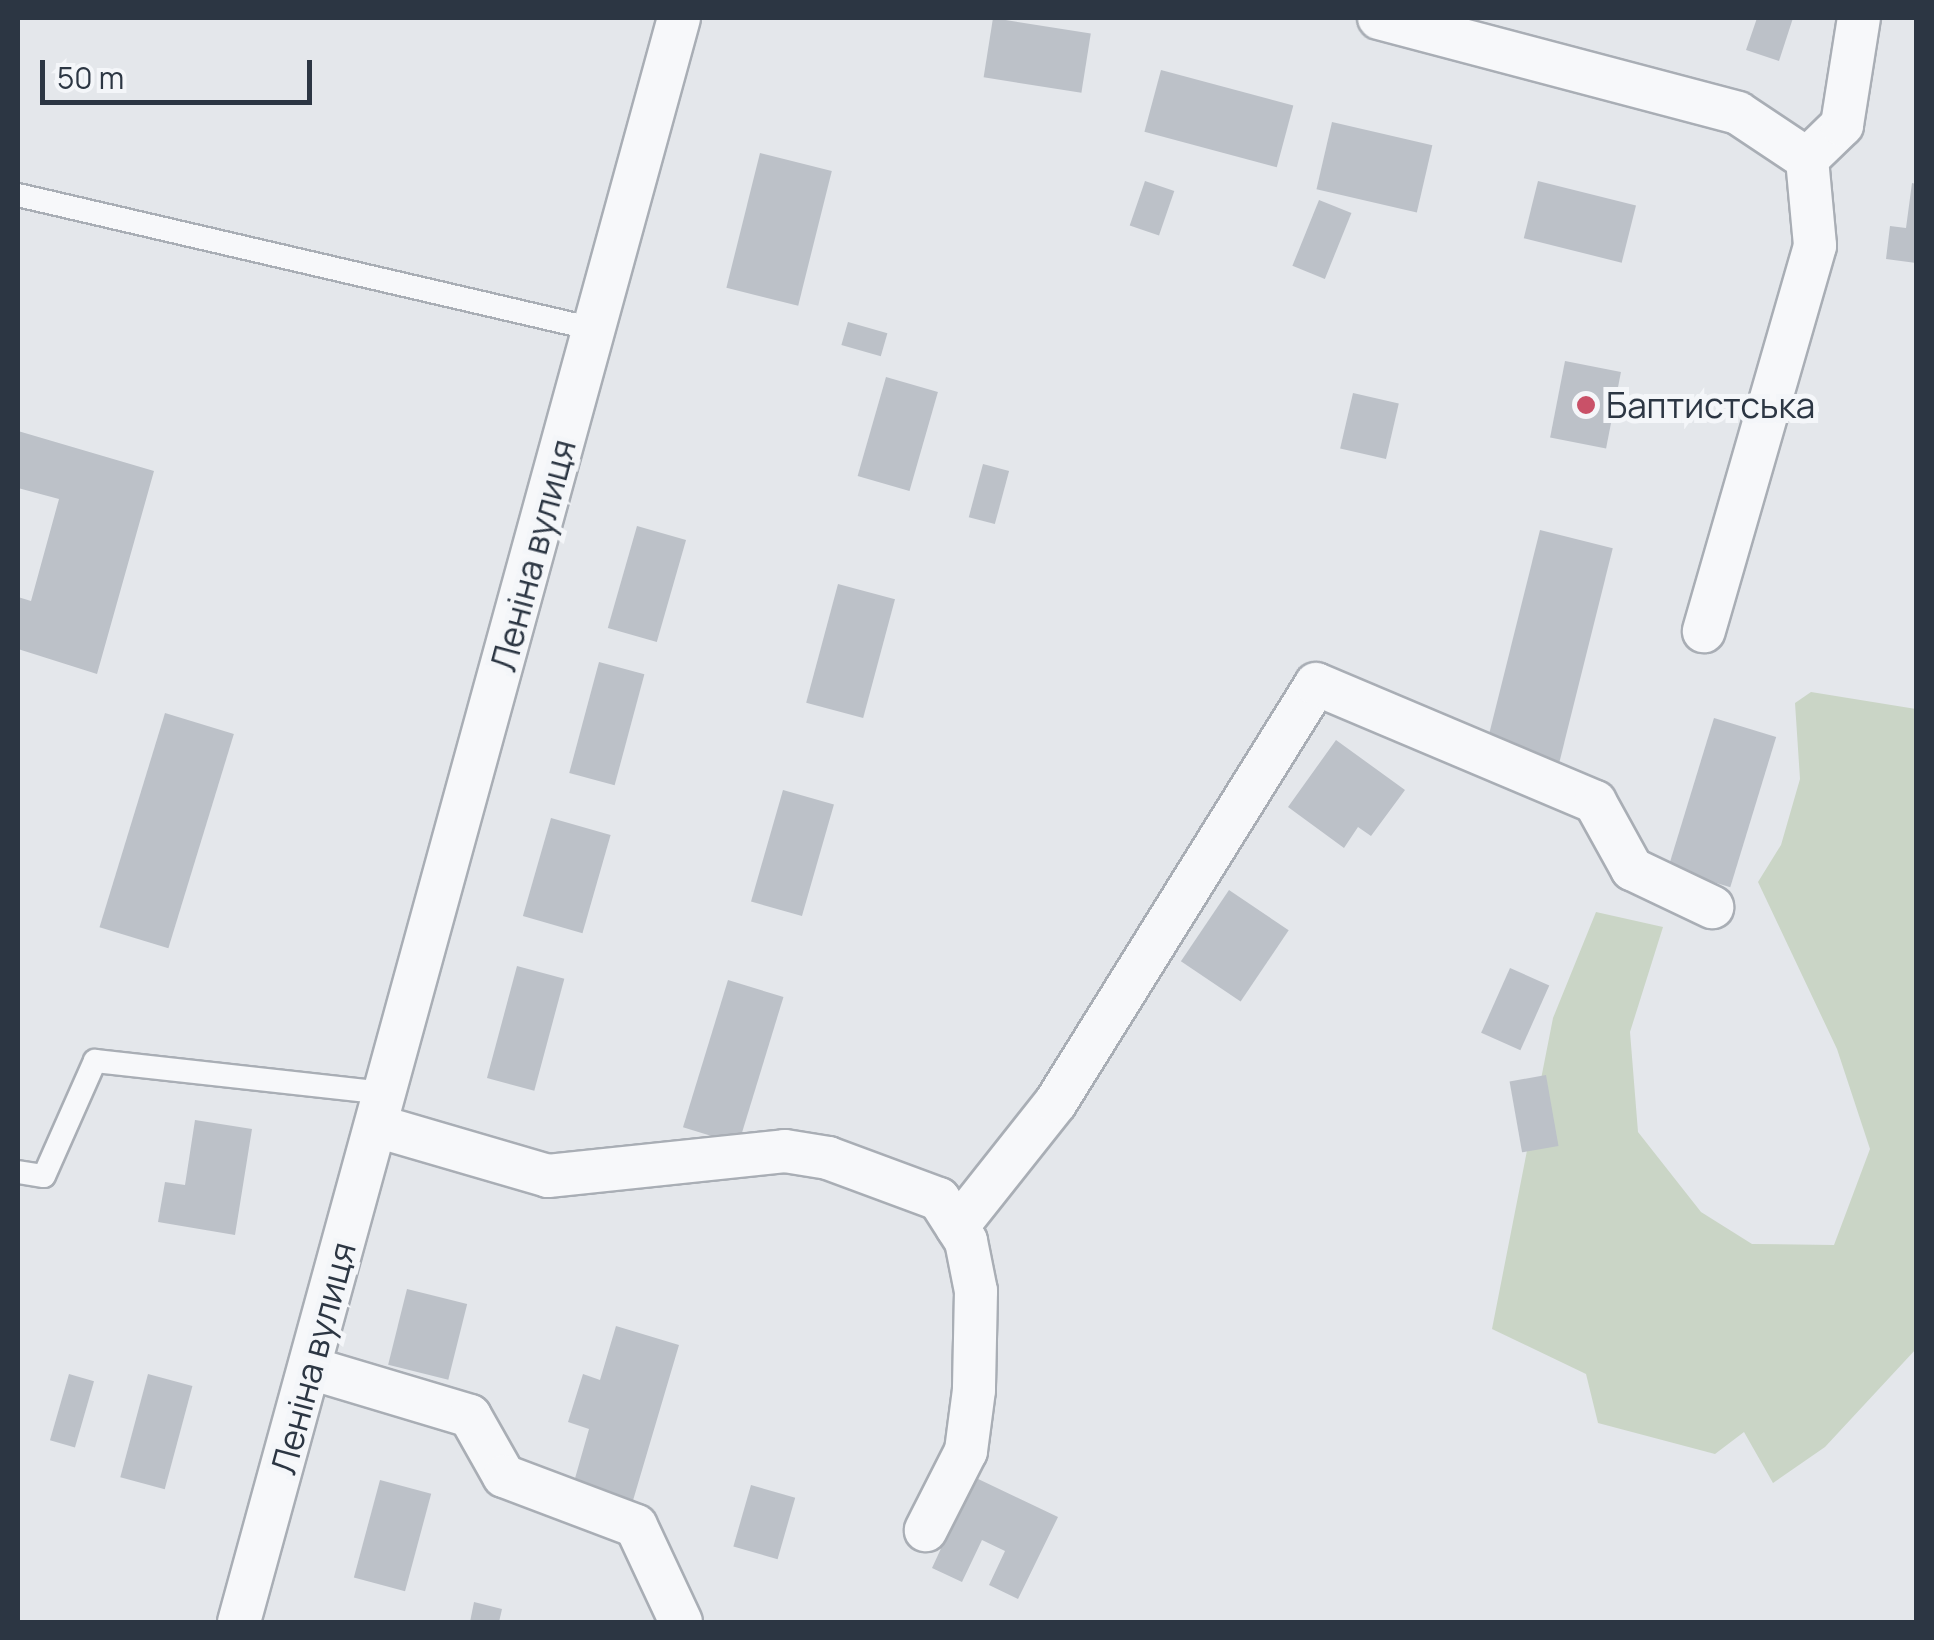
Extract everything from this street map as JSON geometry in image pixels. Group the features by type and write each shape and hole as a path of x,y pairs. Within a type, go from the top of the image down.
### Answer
{"street":[{"name":"Леніна вулиця","path":"239,1622 679,18"},
{"path":"1807,159 1842,126 1859,18"},
{"path":"1394,19 1738,112 1807,159"},
{"path":"1704,631 1815,246 1807,159"},
{"path":"956,1227 1056,1102 1316,684 1595,802 1632,869 1712,907"},
{"path":"381,1109 548,1176 786,1152 828,1158 939,1199 966,1241 976,1291 974,1390 966,1451 926,1530"},
{"path":"310,1368 470,1416 504,1476 636,1526 682,1622"}],"lane":[{"path":"18,195 594,329"},
{"path":"18,1172 44,1176 95,1061 381,1109"}],"green space":[{"path":"1811,692 1916,709 1916,1349 1825,1447 1773,1483 1744,1432 1715,1454 1598,1423 1586,1374 1492,1329 1553,1018 1596,912 1663,927 1630,1032 1638,1132 1701,1212 1752,1244 1834,1245 1870,1149 1837,1049 1758,882 1781,845 1800,779 1795,703"}],"building":[{"path":"993,18 1091,33 1081,93 984,77"},
{"path":"1757,18 1793,18 1779,61 1746,50"},
{"path":"1161,70 1293,105 1277,167 1144,132"},
{"path":"1332,122 1432,145 1417,212 1316,189"},
{"path":"760,153 832,171 798,306 726,288"},
{"path":"1145,181 1174,191 1159,236 1130,225"},
{"path":"1538,181 1636,205 1622,263 1524,238"},
{"path":"1912,183 1916,184 1916,263 1886,259 1890,226 1906,228"},
{"path":"1319,200 1351,213 1325,279 1292,266"},
{"path":"848,322 887,333 881,356 841,345"},
{"name":"Баптистська","path":"1565,361 1621,372 1606,448 1550,438"},
{"path":"886,377 938,392 910,491 858,476"},
{"path":"1353,393 1399,404 1386,459 1340,449"},
{"path":"18,431 154,471 97,674 18,649 18,597 31,601 59,499 18,488"},
{"path":"983,464 1009,471 995,524 969,517"},
{"path":"637,526 686,540 657,642 608,628"},
{"path":"1540,530 1613,548 1560,762 1487,743"},
{"path":"838,584 895,599 863,718 806,703"},
{"path":"599,662 644,674 615,785 569,773"},
{"path":"165,713 234,734 168,948 100,927"},
{"path":"1714,718 1776,737 1730,887 1668,868"},
{"path":"1336,740 1405,790 1371,836 1358,827 1344,848 1288,807"},
{"path":"783,790 834,805 802,916 751,902"},
{"path":"551,818 611,835 582,933 523,916"},
{"path":"1229,890 1289,930 1241,1002 1181,961"},
{"path":"517,966 564,979 534,1091 487,1078"},
{"path":"1510,968 1549,985 1520,1050 1481,1033"},
{"path":"728,980 783,997 738,1144 683,1127"},
{"path":"1546,1075 1559,1146 1522,1152 1510,1081"},
{"path":"195,1120 252,1129 235,1235 158,1222 165,1182 185,1185"},
{"path":"407,1289 467,1304 448,1380 388,1365"},
{"path":"616,1326 679,1345 629,1514 570,1496 589,1429 568,1422 583,1374 600,1380"},
{"path":"69,1374 94,1381 75,1447 50,1440"},
{"path":"148,1374 192,1386 165,1489 120,1477"},
{"path":"974,1477 1058,1517 1018,1599 989,1585 1005,1551 982,1540 962,1582 932,1568"},
{"path":"380,1480 431,1494 405,1591 354,1578"},
{"path":"751,1485 795,1498 778,1559 733,1547"},
{"path":"474,1602 502,1609 499,1622 470,1622"}],"place":[{"name":"Баптистська","path":"1586,405"}]}
